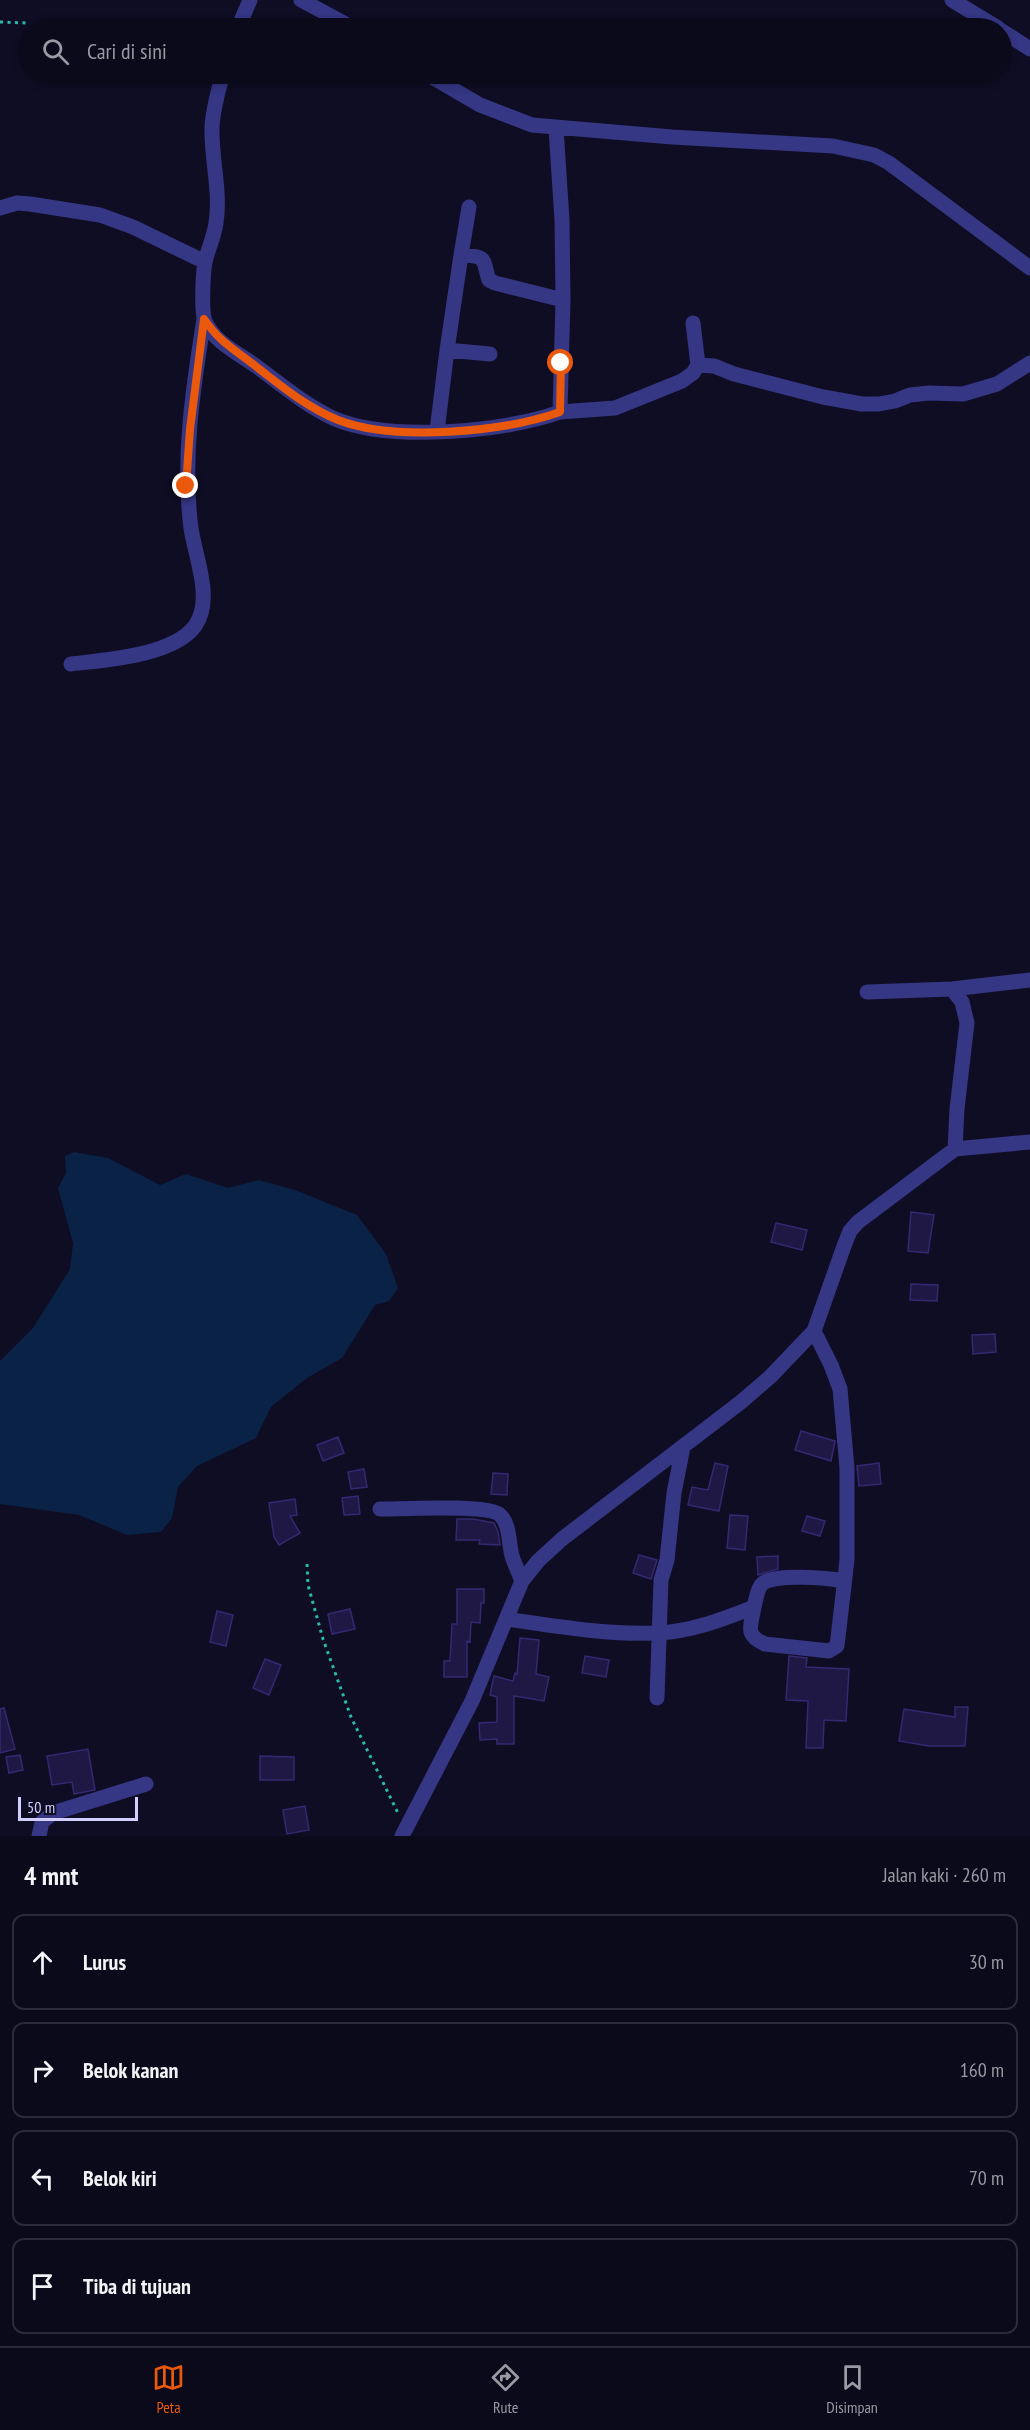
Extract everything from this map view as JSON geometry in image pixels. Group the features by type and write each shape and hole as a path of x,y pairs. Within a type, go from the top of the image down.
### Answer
{"street":[{"path":"242,18 250,0"},
{"path":"302,0 335,18"},
{"path":"952,0 981,18"},
{"path":"1012,38 1030,49"},
{"path":"71,664 133,655 154,649 183,637 196,624 201,613 202,586 186,486 190,429 204,319 205,262 216,221 217,192 212,126 221,84"},
{"path":"444,84 480,105 532,125 672,137 833,146 874,155 889,163 1030,268"},
{"path":"556,128 562,220 563,300 560,412"},
{"path":"0,208 17,203 100,215 133,227 205,262"},
{"path":"437,431 469,207"},
{"path":"461,255 483,259 489,279 495,283 563,300"},
{"path":"204,319 221,342 303,402 337,419 371,428 437,431 514,425 560,412 615,408 682,381 693,373 698,365 693,323"},
{"path":"447,350 490,354"},
{"path":"698,365 714,366 734,374 823,398 879,404 910,395 963,394 997,384 1030,363"},
{"path":"867,992 952,988 1030,980"},
{"path":"952,988 962,1002 967,1023 957,1109 956,1149"},
{"path":"404,1832 472,1701 522,1581 538,1561 562,1539 683,1447 771,1376 814,1331 850,1231 858,1222 956,1149 1030,1142"},
{"path":"814,1331 840,1389 847,1468 847,1560 837,1646 834,1650 817,1651 765,1644 752,1638 750,1629 754,1607 760,1587 768,1580 823,1577 844,1581"},
{"path":"657,1698 661,1580 667,1560 674,1493 683,1447"},
{"path":"380,1509 485,1509 494,1511 501,1515 506,1525 513,1560 522,1581"},
{"path":"506,1619 588,1630 658,1633 711,1623 754,1607"},
{"path":"39,1836 42,1821 53,1813 146,1784"}],"path":[{"path":"0,22 18,23"},
{"path":"307,1564 308,1585 351,1717 404,1832"}],"water":[{"path":"74,1152 108,1158 160,1185 186,1174 228,1188 259,1180 295,1190 357,1215 386,1254 398,1288 389,1301 375,1305 342,1358 307,1378 271,1407 256,1438 197,1466 178,1487 172,1518 161,1532 127,1535 79,1515 0,1504 0,1361 33,1328 70,1269 73,1243 58,1188 66,1173 65,1156"}],"building":[{"path":"911,1212 934,1215 928,1253 908,1251"},
{"path":"776,1223 807,1230 802,1250 771,1242"},
{"path":"911,1284 938,1285 937,1301 910,1300"},
{"path":"995,1334 996,1352 973,1354 972,1335"},
{"path":"801,1431 835,1441 831,1461 795,1450"},
{"path":"338,1437 344,1453 323,1461 317,1445"},
{"path":"715,1463 728,1466 719,1511 688,1505 692,1487 708,1490"},
{"path":"879,1463 881,1484 859,1486 857,1466"},
{"path":"364,1469 367,1487 351,1489 348,1472"},
{"path":"493,1473 508,1474 507,1495 491,1494"},
{"path":"358,1496 360,1514 344,1515 342,1498"},
{"path":"295,1499 297,1515 290,1516 300,1533 279,1545 274,1537 269,1503"},
{"path":"730,1515 748,1516 745,1550 727,1548"},
{"path":"807,1516 825,1521 820,1536 802,1531"},
{"path":"457,1519 494,1523 500,1545 479,1544 480,1540 456,1540"},
{"path":"639,1555 657,1560 651,1579 633,1573"},
{"path":"778,1556 778,1569 758,1575 757,1557"},
{"path":"457,1589 484,1589 484,1603 481,1603 480,1623 471,1622 470,1642 467,1641 467,1677 444,1677 444,1661 450,1661 452,1624 457,1624"},
{"path":"350,1609 355,1629 332,1634 328,1614"},
{"path":"217,1611 233,1615 226,1646 210,1642"},
{"path":"520,1638 539,1640 536,1674 549,1677 544,1701 514,1696 514,1744 497,1744 497,1739 480,1740 479,1723 497,1722 497,1697 490,1695 494,1676 513,1681 515,1673 517,1674"},
{"path":"585,1656 609,1660 606,1677 582,1673"},
{"path":"789,1656 807,1658 806,1667 849,1669 846,1721 824,1720 823,1748 806,1748 808,1701 786,1700"},
{"path":"265,1659 281,1665 269,1695 253,1688"},
{"path":"955,1707 968,1707 965,1746 929,1746 899,1741 904,1709 955,1717"},
{"path":"4,1708 15,1749 0,1753 0,1709"},
{"path":"88,1749 95,1790 74,1794 72,1782 52,1785 47,1756"},
{"path":"20,1755 23,1770 9,1773 6,1757"},
{"path":"260,1756 294,1757 294,1780 260,1780"},
{"path":"305,1806 309,1830 287,1834 283,1810"}],"route":[{"path":"186,486 190,429 204,319 221,342 303,402 353,425 395,431 492,428 533,421 560,412 561,363"}]}
